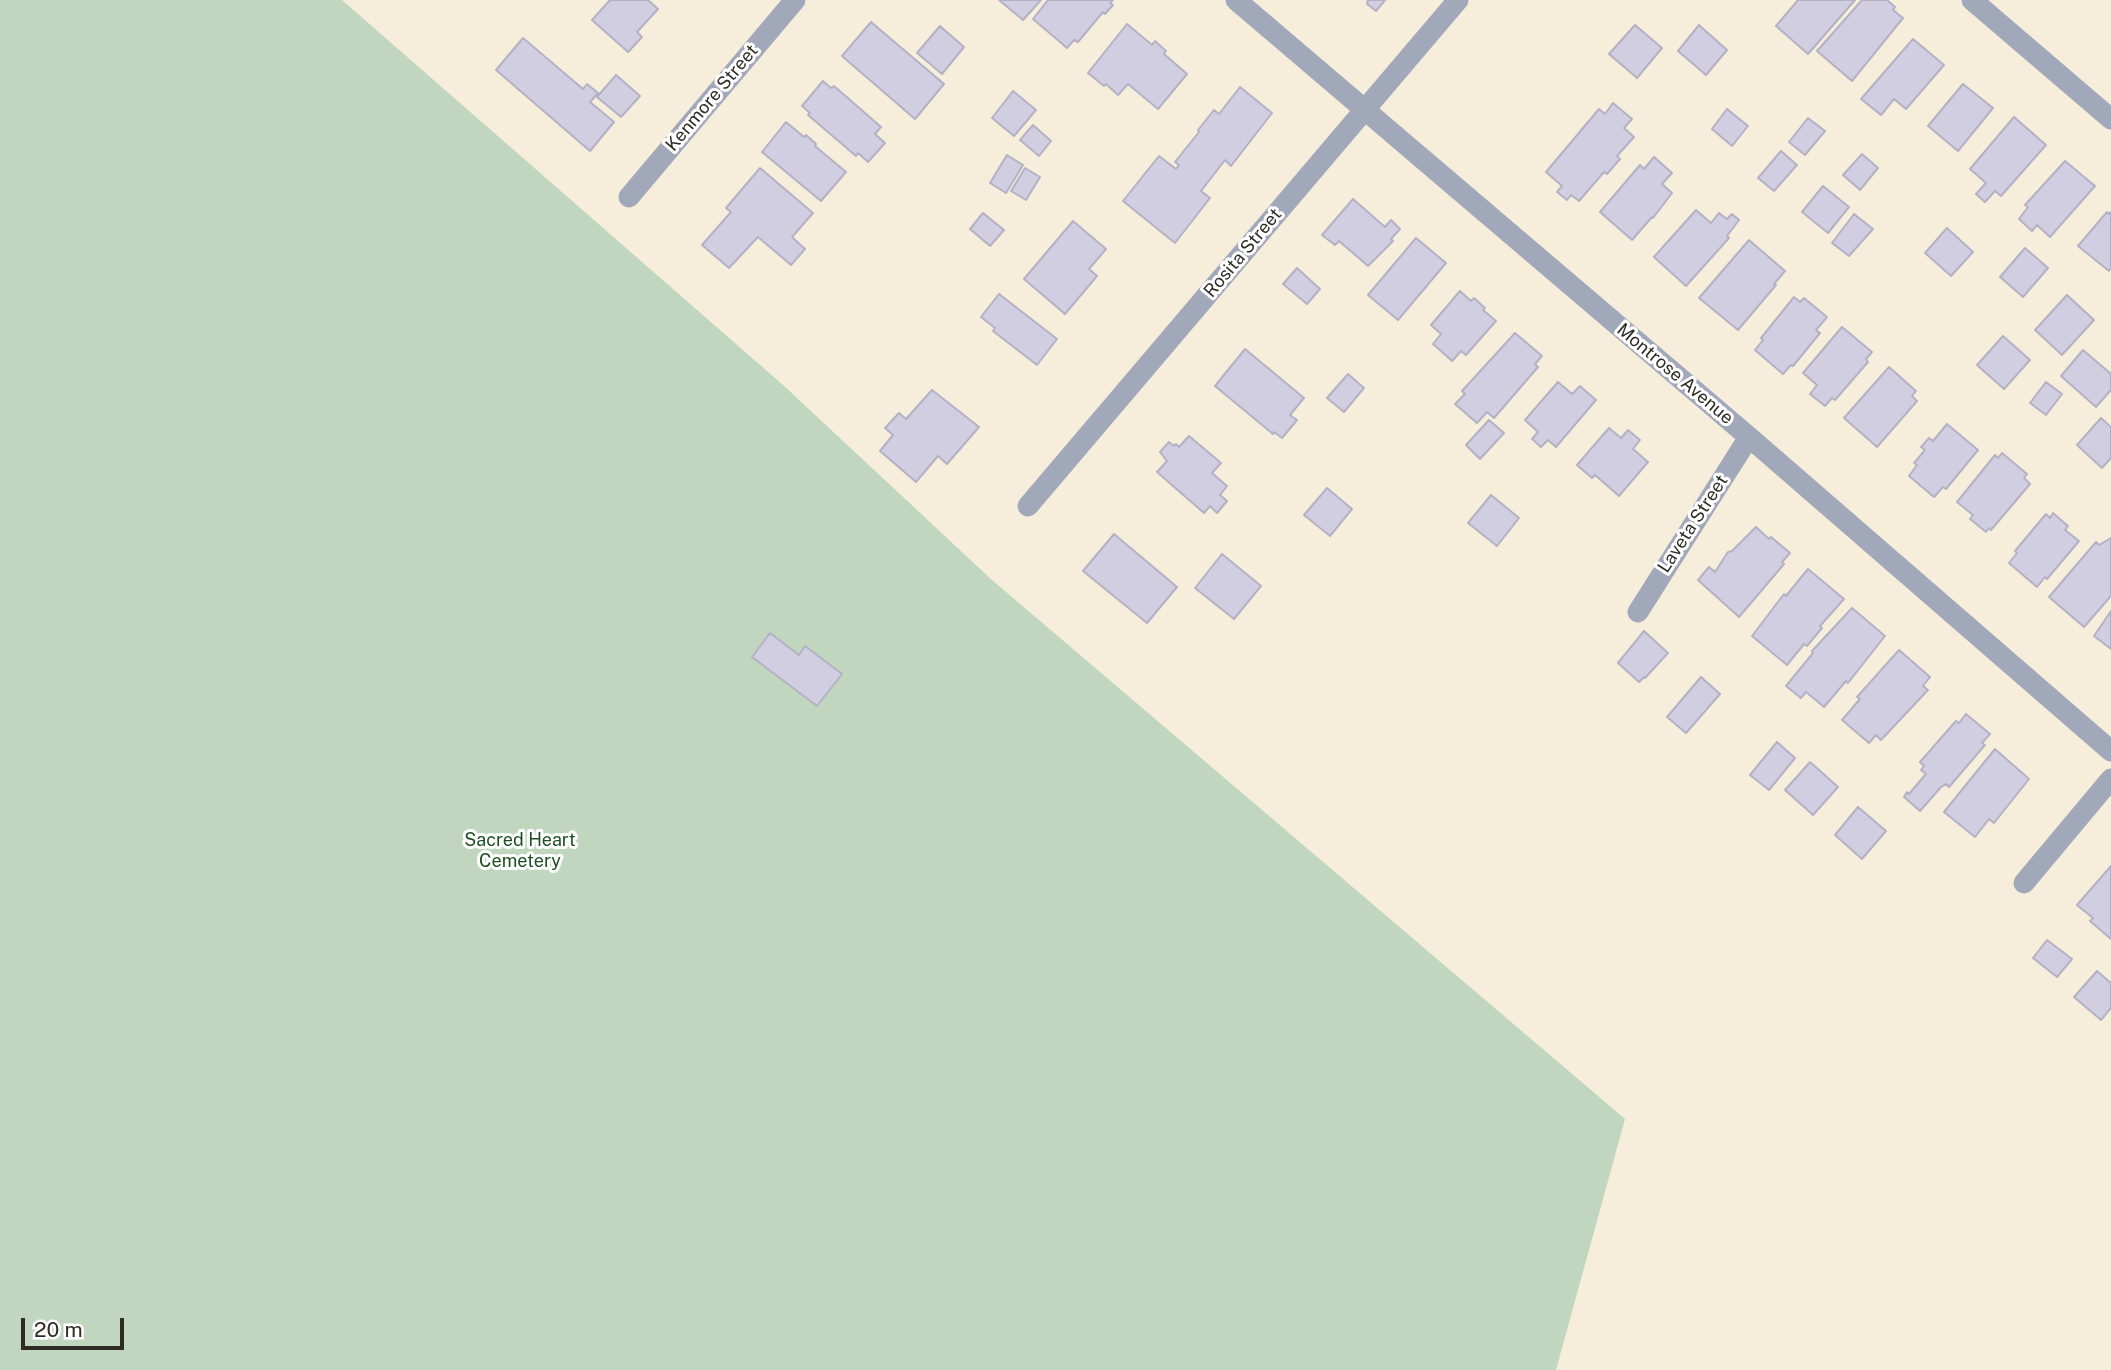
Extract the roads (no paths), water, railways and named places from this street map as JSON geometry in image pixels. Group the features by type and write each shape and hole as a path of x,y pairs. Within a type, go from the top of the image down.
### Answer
{"street":[{"name":"Kenmore Street","path":"629,197 795,0"},
{"name":"Montrose Avenue","path":"1236,0 1749,437 2111,751"},
{"name":"Rosita Street","path":"1028,506 1458,0"},
{"path":"1972,0 2111,119"},
{"name":"Laveta Street","path":"1638,612 1749,437"},
{"path":"2024,883 2111,779"}],"park label":[{"name":"Sacred Heart Cemetery","path":"520,850"}]}
